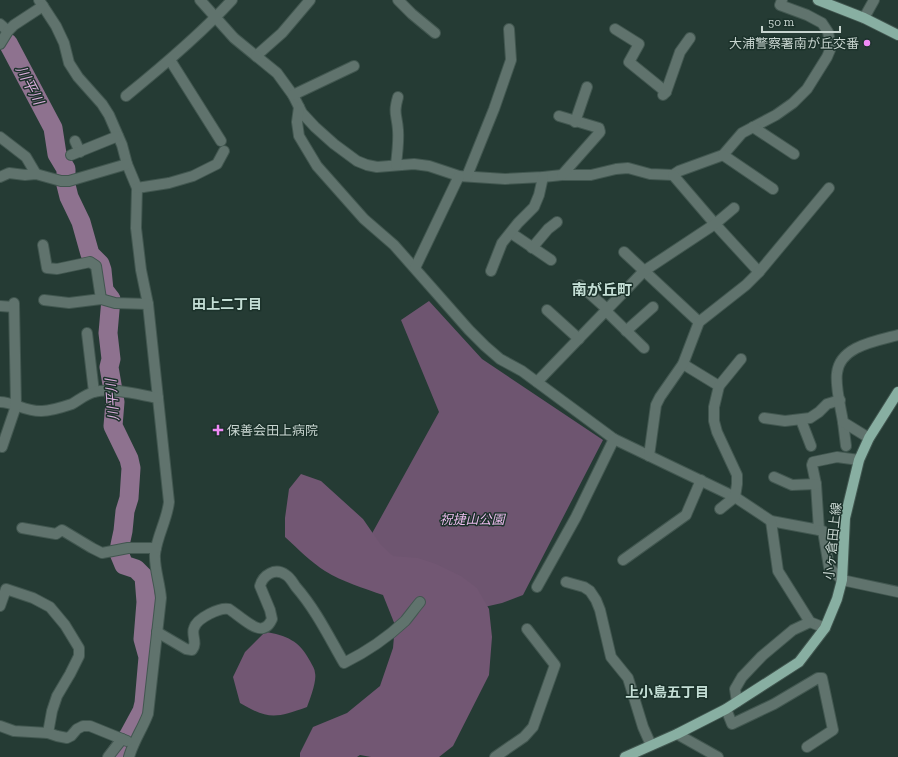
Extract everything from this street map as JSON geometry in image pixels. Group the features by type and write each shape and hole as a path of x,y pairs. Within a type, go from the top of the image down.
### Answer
{"main road":[{"path":"818,0 864,18 898,35"},
{"name":"小ヶ倉田上線","path":"625,757 677,734 737,702 799,662 825,628 842,580 845,518 859,460 869,438 898,392"}],"street":[{"path":"200,0 234,38 277,73 293,95 302,113 314,127 357,161 377,167 414,164 429,166 463,176 505,178 544,178 562,175 591,175 616,169 628,168 650,174 673,175 679,171 723,155 742,133 776,115 793,103 807,89 830,50 828,32 822,23 807,15 780,5 782,0"},
{"path":"126,96 170,60 232,0"},
{"path":"256,56 282,33 310,0"},
{"path":"398,0 435,33"},
{"path":"864,18 874,0"},
{"path":"0,44 8,31 41,3 56,26 64,43 69,62 78,77 102,104 109,115 122,145 127,164 137,188 136,228 141,270 148,304 169,502 168,510 156,548 156,562 161,598 148,714 133,744 130,757"},
{"path":"0,24 8,31"},
{"path":"415,268 463,176 494,109 511,60 509,29"},
{"path":"615,29 640,44 629,62 665,93 680,52 690,38"},
{"path":"170,60 221,141"},
{"path":"293,95 354,66"},
{"path":"575,122 587,87"},
{"path":"396,165 398,130 395,106 398,97"},
{"path":"299,107 297,122 298,136 318,166 364,219 394,245 452,312 485,346 500,359 537,382 614,439 735,497 771,521 823,531 829,567 842,580 898,592"},
{"path":"559,116 599,128 600,132 562,175"},
{"path":"753,127 794,154"},
{"path":"75,141 75,153 118,136"},
{"path":"0,137 26,157 36,174"},
{"path":"137,188 169,183 193,176 217,164 224,152"},
{"path":"723,155 773,189"},
{"path":"0,177 9,173 25,175 36,174 65,181 127,164"},
{"path":"673,175 759,272"},
{"path":"491,271 502,244 534,207 544,178"},
{"path":"649,456 656,405 683,364 699,322 746,285 759,272 829,188"},
{"path":"537,382 644,271 715,224 734,208"},
{"path":"532,248 548,229 557,222"},
{"path":"511,232 551,260"},
{"path":"43,244 47,268 57,269 90,262 96,266 108,301"},
{"path":"624,252 699,322"},
{"path":"580,285 644,348"},
{"path":"44,300 69,303 108,301 148,304"},
{"path":"0,306 14,305 16,406 2,447"},
{"path":"626,331 653,306"},
{"path":"547,310 579,339"},
{"path":"87,332 94,392"},
{"path":"846,446 836,374 840,363 847,353 868,344 898,335"},
{"path":"720,509 735,497 737,484 736,475 717,432 714,421 714,407 719,386 741,359"},
{"path":"683,364 719,386"},
{"path":"0,402 7,402 33,411 43,411 71,404 94,392 114,391 158,398"},
{"path":"764,418 786,421 810,418 827,404 840,400"},
{"path":"801,420 811,446"},
{"path":"843,422 869,438"},
{"path":"537,587 576,517 614,439"},
{"path":"819,530 816,484 812,466 813,462 837,458 859,460"},
{"path":"774,477 792,485 816,484"},
{"path":"623,560 686,515 701,480"},
{"path":"771,521 778,571 810,622 825,628"},
{"path":"22,528 56,534 62,530 102,553 128,548 156,548"},
{"path":"157,632 186,649 192,650 195,644 194,628 197,624 212,613 226,608 256,628 263,629 269,625 272,619 260,586 264,577 272,572 279,572 287,575 310,603 344,663 368,650 405,621 420,602"},
{"path":"566,582 584,587 590,591 596,600 600,610 611,657 628,678 643,727 652,744"},
{"path":"0,606 6,589 33,598 50,607 65,625 79,648 79,656 57,696 52,711 48,733"},
{"path":"737,702 735,689 742,677 762,656 793,630 810,622"},
{"path":"495,757 524,737 533,727 555,665 527,629"},
{"path":"726,709 732,724 774,704 818,678 822,678 833,730 807,747"},
{"path":"0,726 14,731 48,733 67,738 77,729 83,726 90,726 122,738 133,744"},
{"path":"677,734 718,757"},
{"path":"108,757 122,738"}],"green space":[{"name":"祝捷山公園","path":"429,301 482,359 603,440 523,595 502,603 458,613 364,548 439,412 401,320"}],"shaded area":[{"path":"301,474 321,481 363,519 381,545 393,556 418,558 436,564 461,576 477,588 489,609 492,637 489,675 453,746 439,757 371,757 360,755 357,757 300,757 300,753 313,727 347,713 380,686 393,648 395,625 383,595 346,582 325,571 285,537 285,518 289,489"},
{"path":"265,632 292,640 302,648 310,661 314,670 315,681 307,707 273,716 250,709 240,703 233,677 245,652"}],"waterway":[{"name":"川平川","path":"8,43 53,128 57,154 66,169 66,185 69,197 81,222 90,254 100,264 104,290 111,299 108,333 111,359 109,367 115,402 113,426 129,459 131,468 129,498 125,511 119,553 124,565 136,569 144,577 146,602 143,639 148,657 142,711 129,735 113,757"}],"place":[{"name":"大浦警察署南が丘交番","path":"867,43"},
{"name":"保善会田上病院","path":"218,430"}],"district":[{"name":"南が丘町","path":"602,290"},
{"name":"田上二丁目","path":"227,304"},
{"name":"上小島五丁目","path":"667,692"}]}
